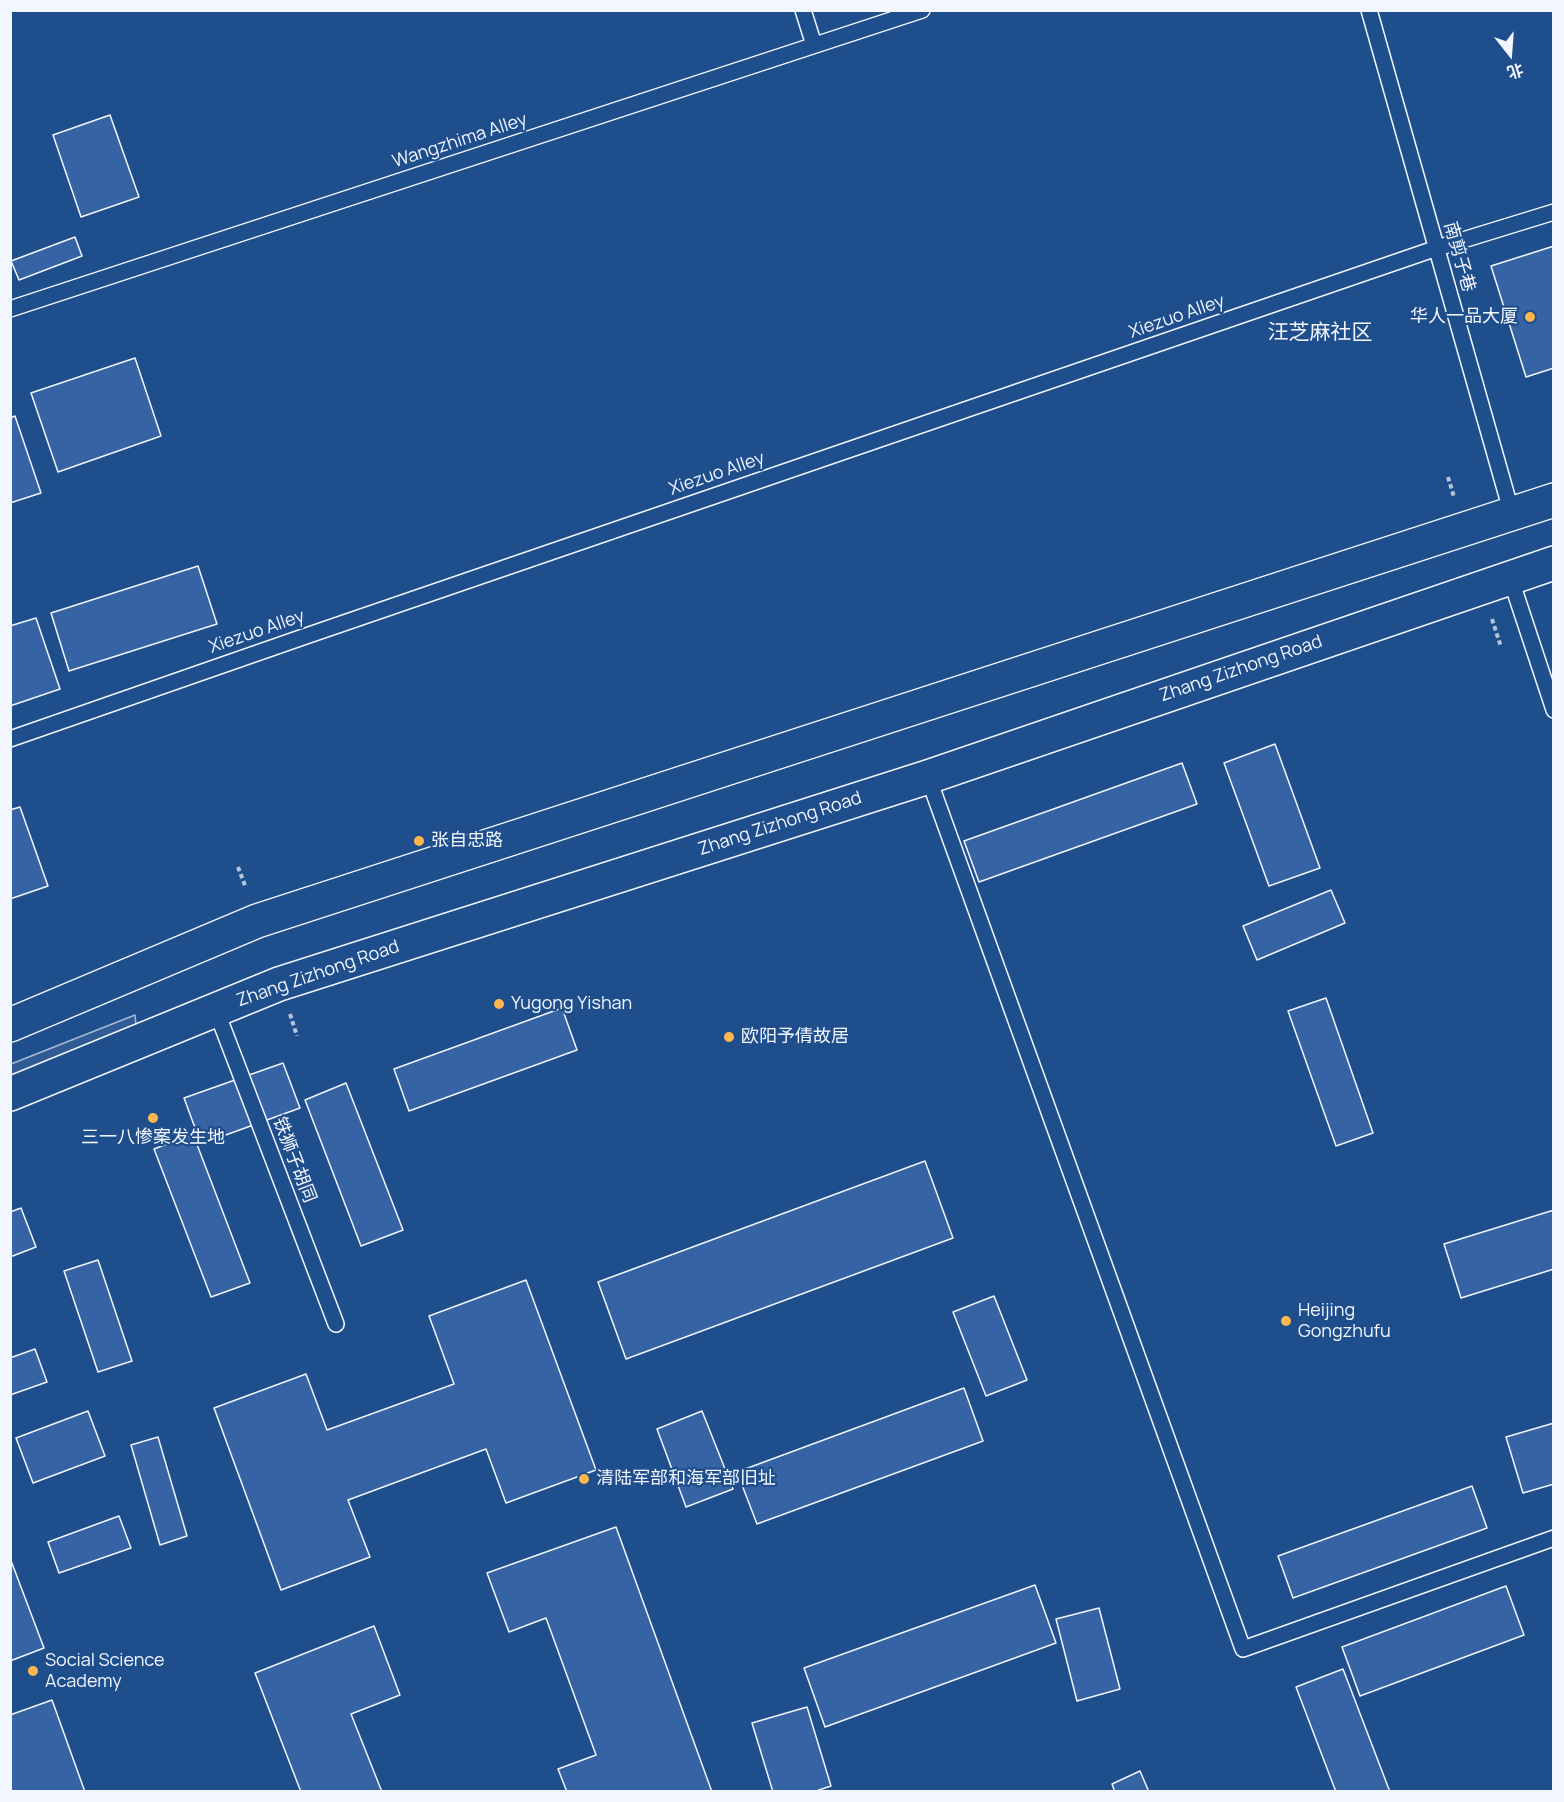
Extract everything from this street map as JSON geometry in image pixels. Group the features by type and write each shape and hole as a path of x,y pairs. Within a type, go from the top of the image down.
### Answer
{"main road":[{"path":"10,1025 257,921 1554,500"},
{"name":"Zhang Zizhong Road","path":"10,1094 279,984 928,777 1554,562"}],"lane":[{"path":"803,10 814,45"},
{"name":"Wangzhima Alley","path":"10,309 922,10"},
{"name":"南剪子巷","path":"1369,10 1512,514"},
{"name":"Xiezuo Alley","path":"10,739 1437,249 1554,212"},
{"path":"1510,577 1554,710"},
{"path":"928,777 1243,1649 1554,1538"},
{"name":"铁狮子胡同","path":"216,1010 336,1324"}],"shaded area":[{"path":"135,1015 136,1025 11,1076 11,1064"}],"building":[{"path":"110,115 139,197 81,217 53,135"},
{"path":"75,237 82,256 19,280 11,261"},
{"name":"华人一品大厦","path":"1554,246 1554,368 1526,377 1491,266"},
{"path":"135,358 161,436 58,472 31,393"},
{"path":"15,416 41,493 10,503 10,418"},
{"path":"198,566 217,624 69,671 51,613"},
{"path":"36,618 60,689 10,706 10,626"},
{"path":"1275,744 1320,868 1269,886 1224,763"},
{"path":"1182,763 1197,804 979,882 964,841"},
{"path":"20,807 48,886 10,899 10,810"},
{"path":"1331,890 1345,923 1257,960 1243,926"},
{"path":"1326,998 1373,1133 1336,1146 1288,1011"},
{"path":"562,1008 577,1050 409,1111 394,1069"},
{"path":"283,1063 300,1108 201,1144 184,1098"},
{"path":"346,1083 403,1230 361,1246 305,1100"},
{"path":"193,1134 250,1283 211,1297 154,1149"},
{"path":"925,1161 953,1238 626,1359 598,1282"},
{"path":"21,1208 36,1247 10,1257 10,1212"},
{"path":"1554,1210 1554,1269 1461,1298 1444,1244"},
{"path":"98,1260 132,1361 98,1372 64,1271"},
{"path":"526,1280 596,1470 506,1503 486,1449 348,1500 370,1557 281,1590 214,1408 306,1374 327,1430 454,1384 429,1316"},
{"path":"994,1296 1027,1380 986,1396 953,1312"},
{"path":"35,1349 47,1382 10,1395 10,1358"},
{"path":"964,1388 983,1441 757,1524 737,1472"},
{"path":"88,1411 105,1456 33,1483 16,1438"},
{"path":"702,1411 733,1489 686,1507 657,1429"},
{"path":"1554,1423 1554,1484 1523,1493 1506,1437"},
{"path":"158,1437 187,1536 160,1545 131,1445"},
{"path":"1472,1486 1487,1528 1293,1598 1278,1556"},
{"path":"119,1516 131,1548 59,1573 48,1542"},
{"path":"616,1527 712,1792 567,1792 558,1769 596,1755 546,1618 509,1632 487,1573"},
{"path":"10,1558 44,1648 10,1661"},
{"path":"1035,1585 1056,1643 825,1727 804,1668"},
{"path":"1506,1586 1524,1635 1360,1696 1342,1647"},
{"path":"1099,1608 1120,1689 1077,1701 1056,1619"},
{"path":"374,1626 400,1695 351,1714 382,1792 301,1792 255,1673"},
{"path":"1343,1669 1390,1792 1336,1792 1296,1687"},
{"path":"52,1700 85,1792 10,1792 10,1715"},
{"path":"807,1707 831,1786 813,1792 773,1792 752,1723"},
{"path":"1140,1771 1149,1792 1115,1792 1112,1784"}],"place":[{"name":"华人一品大厦","path":"1530,317"},
{"name":"张自忠路","path":"419,841"},
{"name":"Yugong Yishan","path":"499,1004"},
{"name":"欧阳予倩故居","path":"729,1037"},
{"name":"三一八惨案发生地","path":"153,1118"},
{"name":"Heijing Gongzhufu","path":"1286,1321"},
{"name":"清陆军部和海军部旧址","path":"584,1479"},
{"name":"Social Science Academy","path":"33,1671"}],"district":[{"name":"汪芝麻社区","path":"1320,333"}]}
